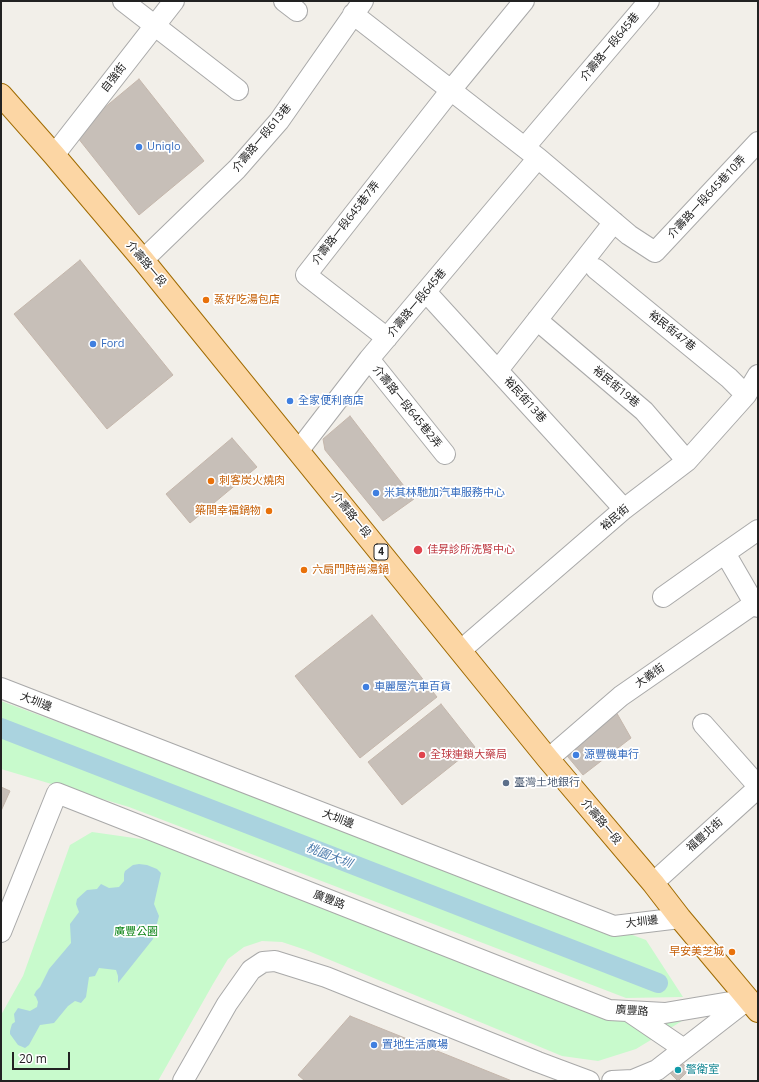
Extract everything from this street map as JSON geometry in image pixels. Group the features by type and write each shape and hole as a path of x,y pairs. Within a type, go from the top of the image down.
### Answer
{"main road":[{"name":"介壽路一段","path":"1,96 54,155 143,260 299,450 548,759 680,918 755,1001"}],"street":[{"path":"123,1 238,90"},
{"name":"自強街","path":"54,155 174,1"},
{"path":"451,90 524,1"},
{"name":"介壽路一段645巷","path":"299,450 369,359 426,292 531,153 649,1"},
{"path":"358,8 451,90 531,153 614,222 498,370"},
{"name":"介壽路一段613巷","path":"143,260 237,169 279,121 358,8"},
{"name":"介壽路一段645巷7弄","path":"387,338 306,275 451,90"},
{"name":"介壽路一段645巷10弄","path":"614,222 629,235 655,252 758,142"},
{"name":"裕民街47巷","path":"596,269 729,378 746,395"},
{"name":"裕民街13巷","path":"426,292 624,509"},
{"name":"裕民街19巷","path":"537,320 644,411 687,461"},
{"name":"介壽路一段645巷2弄","path":"369,359 444,454"},
{"name":"裕民街","path":"461,650 624,509 687,461 746,395 758,376"},
{"path":"663,596 758,530"},
{"path":"725,553 757,604"},
{"name":"大義街","path":"548,759 621,696 757,604"},
{"name":"大圳邊","path":"1,688 614,926 680,918"},
{"path":"703,724 758,787"},
{"name":"福豐北街","path":"652,883 758,787"},
{"name":"廣豐路","path":"1,932 57,793 610,1010 665,1013 755,1001"},
{"path":"183,1081 227,1004 251,970 263,962 275,961 326,977 588,1081"},
{"path":"612,1081 634,1080 657,1070 684,1049 755,1001"},
{"path":"628,1011 684,1049"}],"green space":[{"path":"1,701 646,940 683,997 626,998 129,807 1,769"},
{"name":"廣豐公園","path":"92,832 162,842 616,1021 682,1021 636,1049 598,1061 562,1056 306,950 282,942 262,941 244,947 228,959 158,1081 1,1081 1,1015 23,976 70,845"}],"water":[{"path":"139,864 157,869 161,873 154,904 159,916 153,939 118,983 116,970 99,968 95,976 89,977 86,997 81,1003 75,1001 68,1006 54,1023 40,1025 29,1045 25,1048 18,1045 10,1034 12,1024 15,1022 14,1014 18,1008 30,1011 37,1007 38,1002 34,995 36,991 40,987 49,969 71,943 70,924 79,912 76,904 77,899 87,890 97,889 101,884 109,888 119,887 124,881 125,871 133,865"}],"building":[{"name":"Uniqlo","path":"139,79 204,161 139,215 74,133"},
{"name":"Ford","path":"80,260 173,375 107,429 14,314"},
{"path":"350,416 414,499 383,521 325,450 323,439"},
{"name":"刺客炭火燒肉","path":"232,438 257,467 190,523 166,494"},
{"name":"車麗屋汽車百貨","path":"372,615 437,697 360,758 295,676"},
{"name":"全球連鎖大藥局","path":"441,704 475,747 402,805 368,762"},
{"path":"615,710 631,738 583,775 563,751"},
{"path":"1,787 10,791 1,811"},
{"name":"置地生活廣場","path":"350,1016 512,1081 305,1081 298,1075"},
{"name":"警衛室","path":"678,1059 689,1070 678,1081 667,1070"}],"waterway":[{"name":"桃園大圳","path":"1,728 658,983"}],"place":[{"name":"Uniqlo","path":"139,147"},
{"name":"蒸好吃湯包店","path":"206,300"},
{"name":"Ford","path":"93,344"},
{"name":"全家便利商店","path":"290,401"},
{"name":"刺客炭火燒肉","path":"211,481"},
{"name":"米其林馳加汽車服務中心","path":"376,493"},
{"name":"築間幸福鍋物","path":"269,511"},
{"name":"佳昇診所洗腎中心","path":"418,550"},
{"name":"六扇門時尚湯鍋","path":"304,570"},
{"name":"車麗屋汽車百貨","path":"366,687"},
{"name":"全球連鎖大藥局","path":"422,755"},
{"name":"源豐機車行","path":"576,755"},
{"name":"臺灣土地銀行","path":"506,783"},
{"name":"早安美芝城","path":"732,952"},
{"name":"置地生活廣場","path":"374,1045"},
{"name":"警衛室","path":"678,1070"}]}
